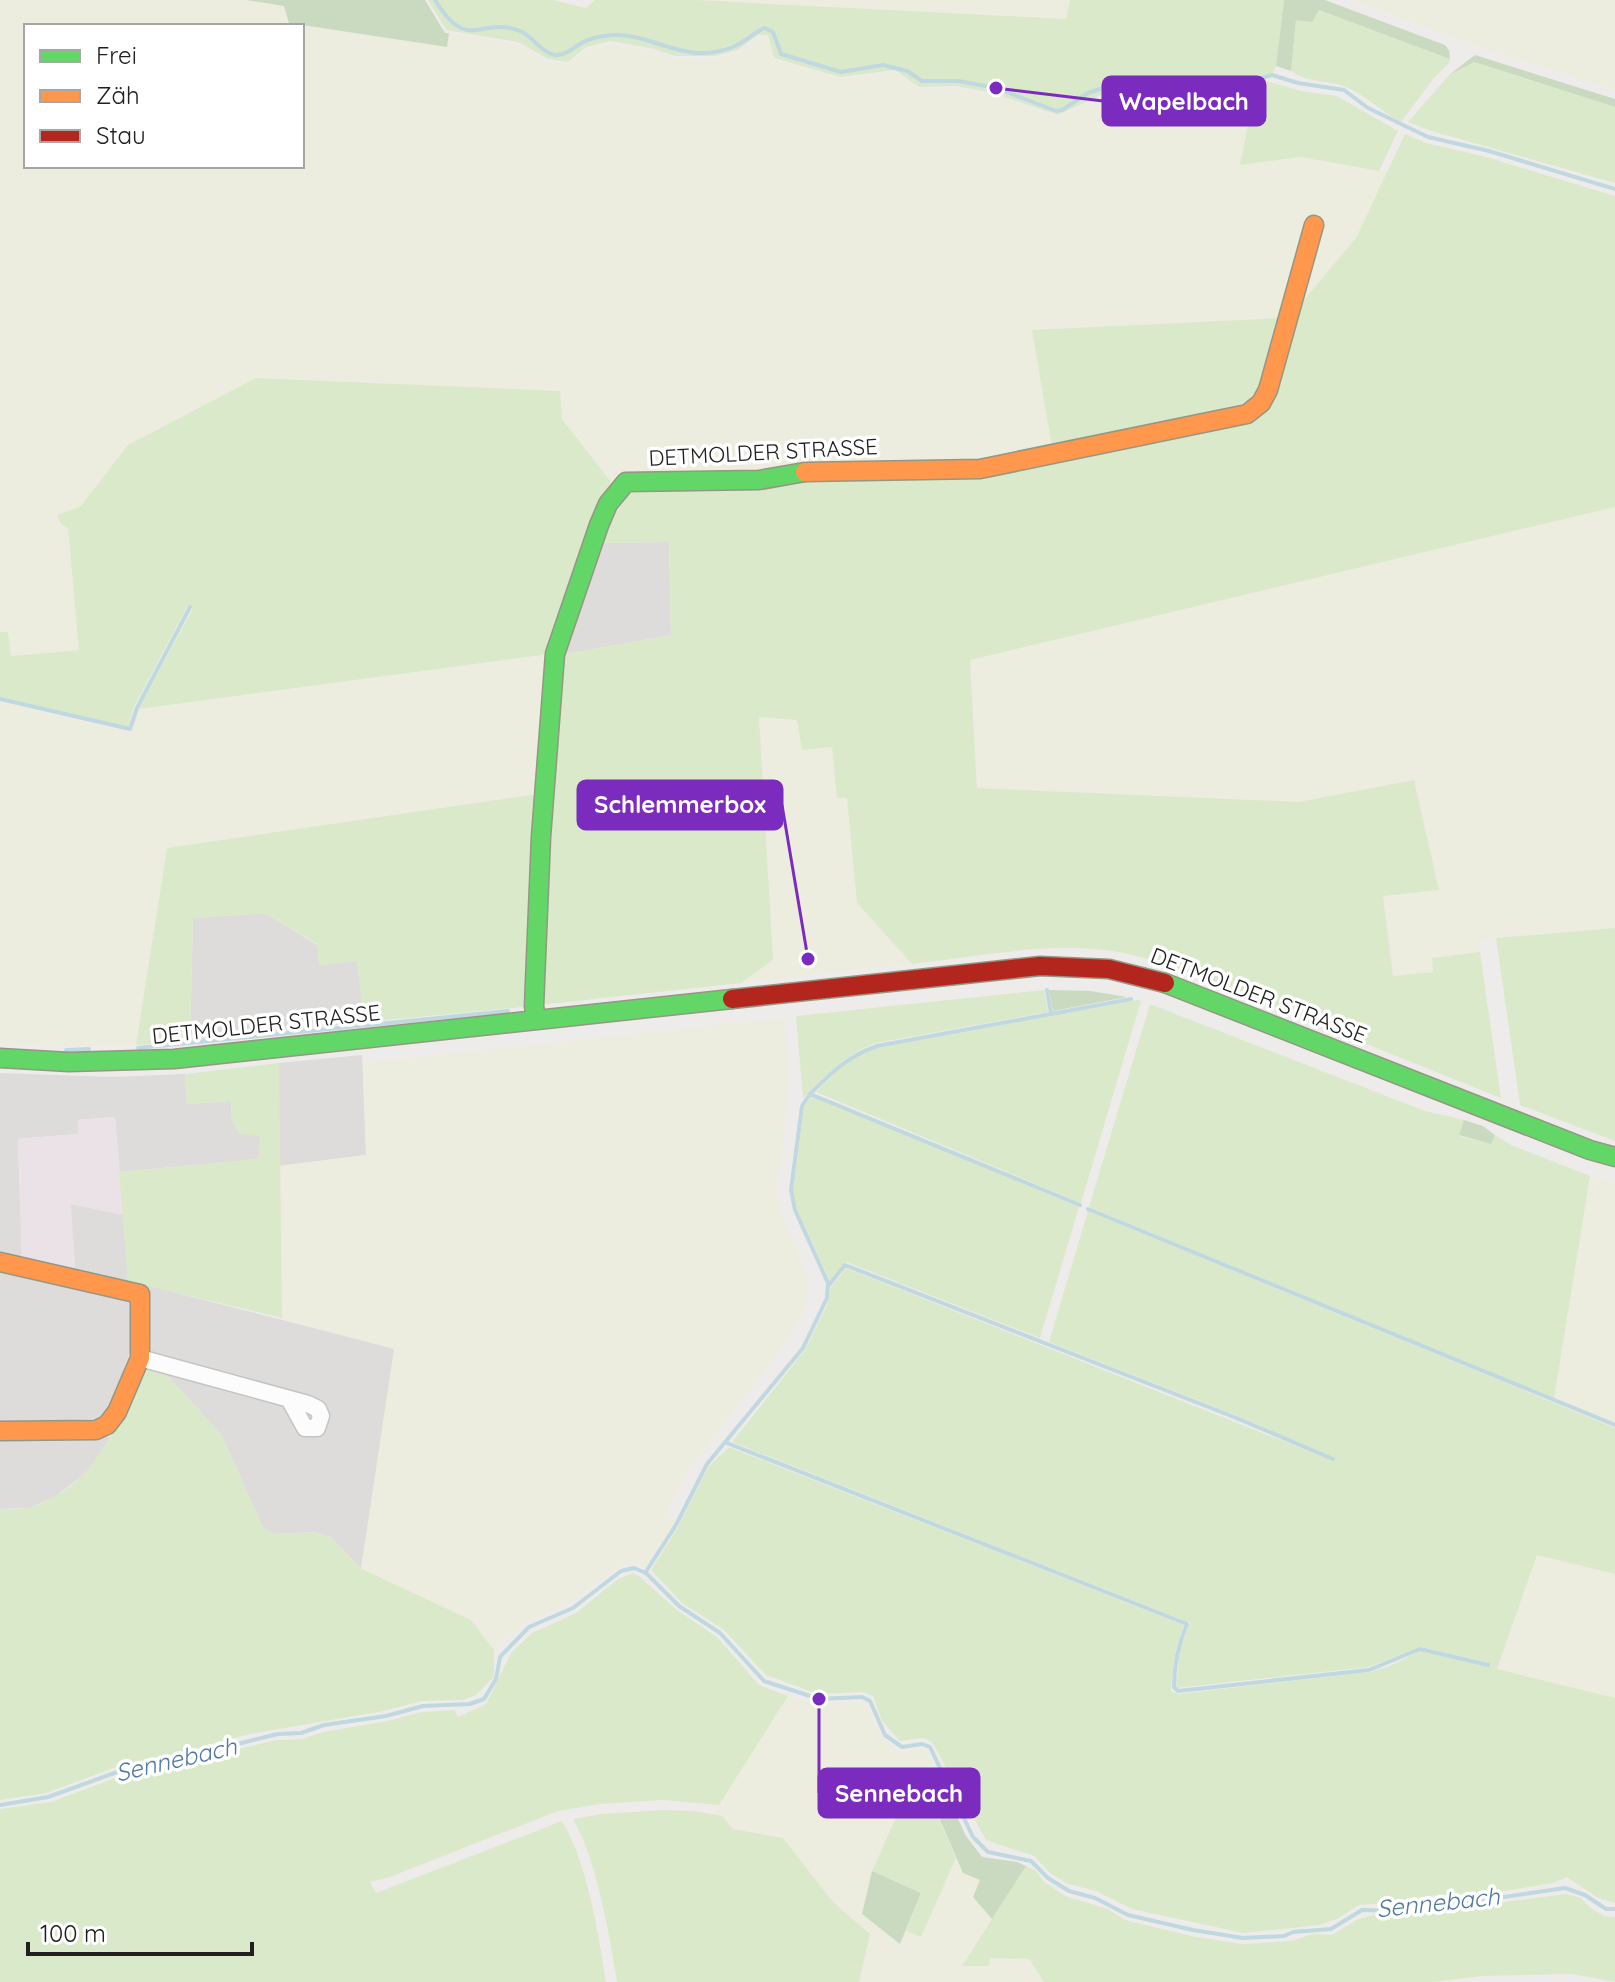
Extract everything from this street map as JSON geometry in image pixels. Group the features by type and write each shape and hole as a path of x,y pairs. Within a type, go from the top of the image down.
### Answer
{"street":[{"name":"DETMOLDER STRASSE","path":"536,1019 541,837 555,654 599,525 617,491 626,482 759,480 813,471 980,469 1247,414 1261,403 1268,390 1314,225"},
{"name":"DETMOLDER STRASSE","path":"0,1058 69,1062 174,1059 1040,966 1090,965 1133,972 1176,986 1590,1150 1615,1157"},
{"path":"0,1262 140,1294 140,1358 117,1412 107,1425 96,1430 0,1431"},
{"path":"140,1358 289,1399"}],"shaded area":[{"path":"0,0 246,0 284,6 446,47 449,33 517,44 547,62 568,64 587,50 610,44 675,59 714,59 740,53 759,38 767,36 773,59 839,79 895,72 918,89 956,89 992,95 1058,118 1110,93 1155,93 1205,118 1227,114 1254,95 1240,165 1301,157 1388,172 1356,238 1298,307 1283,318 1032,330 1052,448 980,463 611,482 562,419 403,383 256,378 128,445 80,507 57,515 68,528 79,650 10,656 8,632 0,632"},
{"path":"696,0 1070,0 1066,19"},
{"path":"1351,0 1615,0 1615,90 1486,49"},
{"path":"1615,507 1615,928 1479,939 1480,952 1432,958 1433,972 1393,977 1383,896 1438,890 1414,781 1299,802 977,788 970,659"},
{"path":"669,542 671,635 561,655 598,543"},
{"path":"550,654 538,794 167,848 136,1045 48,1046 0,1042 0,702 131,733 139,709"},
{"path":"759,717 798,720 832,747 837,797 847,797 857,903 912,964 741,983 773,960"},
{"path":"265,913 317,945 357,961 365,1022 190,1041 193,918"},
{"path":"785,1018 788,1072 785,1128 776,1190 781,1213 808,1277 804,1312 778,1353 693,1463 665,1514 676,1520 646,1566 634,1562 621,1565 568,1604 526,1622 494,1650 471,1620 361,1569 394,1349 282,1318 279,1166 366,1155 363,1063"},
{"path":"362,1055 366,1155 279,1166 279,1063"},
{"path":"0,1073 114,1077 185,1074 187,1104 231,1101 232,1121 260,1136 259,1159 119,1172 115,1117 78,1120 79,1134 18,1139 22,1259 0,1254"},
{"path":"115,1117 124,1215 71,1204 75,1270 22,1259 18,1139 78,1134 78,1120"},
{"path":"1590,1176 1615,1183 1615,1422 1554,1399"},
{"path":"70,1204 124,1215 128,1281 75,1270"},
{"path":"0,1268 131,1299 134,1341 106,1418 0,1424"},
{"path":"146,1285 395,1349 361,1569 331,1537 314,1532 275,1534 263,1528 221,1434 162,1370 158,1355 151,1352"},
{"path":"111,1437 89,1470 55,1497 29,1508 0,1509 0,1442 6,1438"},
{"path":"1537,1555 1615,1574 1615,1698 1497,1670"},
{"path":"788,1696 814,1704 866,1703 881,1738 900,1752 921,1749 928,1753 935,1770 921,1800 933,1806 930,1815 902,1802 872,1871 862,1914 900,1944 906,1931 921,1937 956,1858 963,1873 980,1880 973,1897 992,1919 963,1966 989,1966 989,1958 1029,1959 1044,1982 859,1982 869,1934 833,1902 783,1838 733,1829 722,1816 713,1814"}],"green space":[{"path":"246,0 425,0 445,33 449,33 447,47 289,23 284,6"},
{"path":"428,0 553,0 586,8 595,0 696,0 1066,19 1070,0 1284,0 1276,66 1271,77 1251,96 1226,112 1206,115 1155,90 1109,91 1058,115 992,93 956,86 919,87 895,70 840,77 774,58 768,35 758,35 738,50 714,56 675,56 610,41 586,47 568,62 548,59 518,42 446,30"},
{"path":"1284,0 1325,0 1445,45 1450,59 1319,10 1312,22 1296,20 1291,71 1276,66"},
{"path":"1319,10 1450,59 1449,63 1401,122 1346,87 1304,78 1291,71 1296,19"},
{"path":"1475,55 1615,99 1615,107 1474,62 1449,75"},
{"path":"1473,62 1615,107 1615,183 1408,122 1449,75"},
{"path":"1267,81 1301,91 1337,96 1398,131 1379,171 1301,157 1240,165 1254,95"},
{"path":"1405,134 1426,143 1486,157 1615,196 1615,507 970,660 977,788 1299,802 1414,780 1439,890 1383,896 1393,976 1433,972 1432,958 1480,952 1501,1098 1174,967 1130,954 1055,948 912,964 857,903 847,798 837,798 832,747 802,750 797,720 759,717 773,960 741,983 540,1005 561,655 671,635 669,542 598,543 631,489 815,476 958,477 1248,419 1298,307 1356,238"},
{"path":"1283,318 1257,400 1052,448 1032,330"},
{"path":"256,378 560,391 562,419 611,482 550,654 139,709 193,608 188,605 134,707 128,727 0,697 0,632 8,632 11,656 79,650 68,528 61,524 57,515 80,507 128,445"},
{"path":"538,794 523,1007 365,1022 357,961 319,966 317,944 265,913 193,918 190,1041 136,1045 167,848"},
{"path":"1615,928 1615,1141 1520,1105 1496,938"},
{"path":"1044,990 1048,1012 876,1043 845,1059 803,1098 796,1016"},
{"path":"1049,990 1091,991 1127,997 1053,1011"},
{"path":"1141,1001 1081,1203 816,1092 851,1061 877,1048"},
{"path":"1150,1004 1425,1111 1464,1120 1459,1136 1491,1144 1495,1135 1511,1145 1590,1176 1554,1399 1089,1207"},
{"path":"279,1063 282,1318 128,1281 119,1172 258,1159 260,1136 239,1134 232,1121 231,1101 187,1104 185,1074"},
{"path":"812,1095 1079,1207 1040,1338 846,1262 830,1281 797,1210 793,1190 804,1107"},
{"path":"1464,1120 1483,1126 1495,1135 1491,1144 1459,1135"},
{"path":"1088,1211 1615,1428 1615,1574 1537,1555 1497,1669 1615,1698 1615,1903 1598,1898 1567,1877 1553,1883 1487,1894 1427,1896 1409,1902 1359,1905 1339,1918 1320,1925 1243,1933 1132,1909 1096,1891 1068,1884 1050,1873 1034,1856 986,1840 932,1742 923,1738 900,1741 882,1721 873,1696 863,1692 818,1694 766,1675 723,1629 682,1603 651,1570 678,1527 709,1466 729,1447 1184,1625 1172,1674 1171,1691 1178,1694 1370,1672 1420,1651 1488,1667 1489,1663 1421,1647 1369,1667 1176,1688 1180,1649 1190,1623 732,1442 805,1350 827,1305 831,1287 846,1268 1331,1460 1334,1458 1235,1415 1049,1342"},
{"path":"149,1368 162,1370 221,1434 263,1528 275,1534 315,1532 331,1537 362,1569 471,1620 494,1650 494,1677 476,1695 463,1700 422,1701 384,1711 250,1734 203,1746 170,1760 155,1758 119,1766 46,1793 0,1800 0,1509 31,1507 47,1501 76,1481 99,1455 137,1381"},
{"path":"633,1573 678,1611 717,1637 759,1685 788,1696 719,1805 663,1800 600,1804 558,1811 370,1882 376,1893 562,1821 585,1878 606,1982 0,1982 0,1809 51,1802 123,1775 175,1769 204,1757 277,1740 302,1739 422,1712 454,1710 458,1717 486,1704 511,1653 532,1633 576,1613 618,1579"},
{"path":"935,1770 966,1836 982,1857 1026,1866 992,1919 973,1897 980,1880 963,1873 934,1806 921,1800"},
{"path":"903,1802 929,1814 933,1806 956,1858 921,1937 906,1931 921,1893 872,1871"},
{"path":"662,1810 722,1816 733,1829 783,1838 833,1902 870,1934 859,1982 617,1982 595,1876 573,1819"},
{"path":"1026,1866 1065,1896 1108,1909 1125,1920 1191,1936 1242,1944 1291,1941 1313,1934 1332,1935 1356,1920 1376,1914 1397,1916 1430,1906 1474,1906 1566,1894 1581,1898 1604,1916 1615,1917 1615,1982 1572,1974 1482,1976 1432,1982 1044,1982 1029,1959 990,1958 989,1966 962,1966"},
{"path":"872,1871 921,1893 900,1944 862,1914"}],"waterway":[{"path":"435,0 457,26 466,30 506,27 520,31 555,55 564,54 590,39 612,35 684,51 715,52 737,45 764,28 773,32 781,54 841,72 883,65 907,71 922,81 958,81 996,88 1056,111 1088,93 1106,87 1132,85 1156,87 1207,111 1225,110 1253,89 1262,78 1272,75 1298,83 1344,90 1368,108 1428,137 1489,151 1615,189"},
{"path":"0,699 130,729 137,708 190,607"},
{"path":"810,1094 849,1060 877,1046 1051,1014 1047,990"},
{"path":"1051,1014 1131,999"},
{"path":"138,1048 508,1011"},
{"path":"66,1050 89,1049"},
{"path":"645,1573 676,1525 707,1464 803,1348 827,1298 828,1283 795,1210 791,1190 802,1106 810,1094 1080,1205"},
{"path":"1088,1209 1615,1425"},
{"path":"829,1285 845,1265 1234,1417 1333,1459"},
{"path":"727,1443 1187,1624 1176,1662 1174,1687 1178,1691 1369,1670 1420,1649 1488,1665"},
{"name":"Sennebach","path":"0,1805 48,1797 120,1771 155,1763 175,1763 197,1754 278,1734 301,1733 324,1725 386,1716 423,1706 470,1704 484,1699 496,1679 500,1657 529,1627 573,1608 621,1571 634,1568 646,1573 679,1606 720,1633 764,1681 819,1699 862,1697 870,1701 885,1735 902,1747 922,1744 930,1747 973,1837 988,1852 1031,1861 1048,1878 1069,1891 1095,1898 1128,1915 1243,1938 1331,1929 1362,1910 1398,1911 1429,1901 1477,1901 1565,1888 1585,1895 1606,1909 1615,1909"}],"traffic: fast":[{"path":"536,1019 541,837 555,654 608,504 626,482 759,480 805,472"},
{"path":"1165,983 1590,1150 1615,1157"},
{"path":"0,1058 69,1062 174,1059 732,999"}],"traffic: slow":[{"path":"805,472 980,469 1247,414 1261,403 1268,390 1314,225"},
{"path":"0,1262 140,1294 140,1358 117,1412 107,1425 96,1430 0,1431"}],"traffic: jam":[{"path":"732,999 1040,966 1109,969 1165,983"}],"place":[{"name":"Wapelbach","path":"996,88"},
{"name":"Schlemmerbox","path":"808,959"},
{"name":"Sennebach","path":"819,1699"}]}
